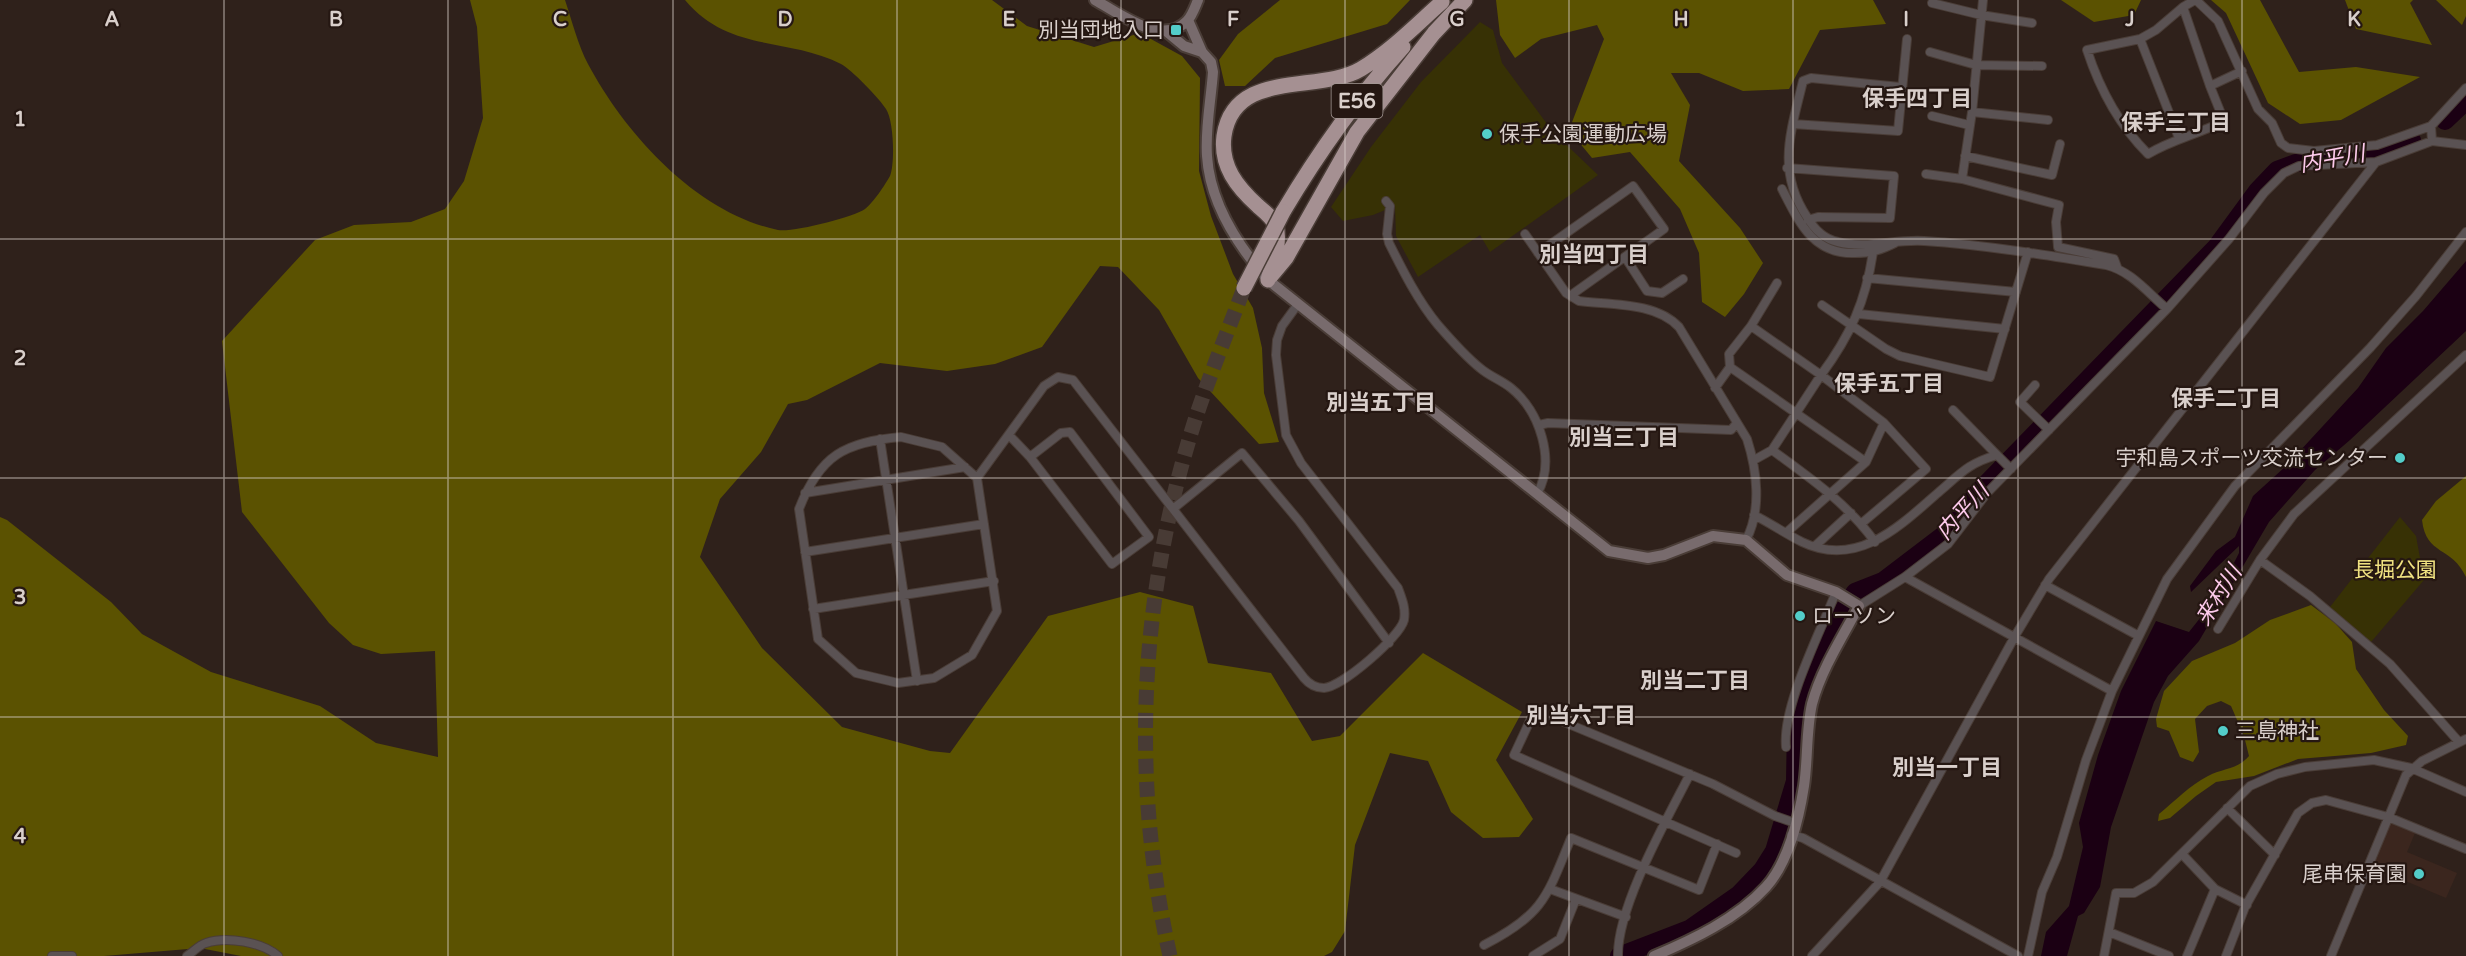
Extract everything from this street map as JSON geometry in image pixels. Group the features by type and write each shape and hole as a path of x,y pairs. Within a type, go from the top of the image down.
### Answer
{"highway":[{"path":"1268,280 1286,258 1357,132 1434,33 1465,0"},
{"path":"1268,280 1278,240 1276,225 1242,192 1228,169 1223,150 1225,133 1232,115 1242,102 1260,91 1280,84 1335,79 1360,70 1387,51 1443,1"},
{"name":"E56","path":"1244,288 1283,212 1319,154 1358,99 1443,1"}],"street":[{"path":"1095,0 1141,24 1167,32 1184,46 1202,52"},
{"path":"1167,32 1188,20 1198,0"},
{"path":"1962,179 1972,112 1983,0"},
{"path":"2183,7 2202,67 2224,121 2194,136 2179,138 2148,154 2116,118 2096,79 2086,50 2140,39 2156,30 2183,7 2196,0 2218,21 2258,109 2272,123 2281,143 2295,151 2377,146 2431,126 2466,88"},
{"path":"1932,3 1981,15 2032,23"},
{"path":"1188,20 1202,52 1211,62 1213,72 1206,154 1214,193 1248,257 1268,280 1597,544 1609,551 1648,558 1665,555 1713,536 1746,540 1787,575 1839,594 1856,604"},
{"path":"1793,124 1898,131 1900,87 1907,39"},
{"path":"2140,39 2179,138"},
{"path":"1930,52 1976,65 2042,66"},
{"path":"2210,86 2242,71"},
{"path":"1900,87 1811,78 1803,81 1793,124 1787,168 1791,190 1816,230 1836,242 1871,244 1899,240 2028,252 2118,267"},
{"path":"1972,112 2048,120"},
{"path":"1932,116 1969,125"},
{"path":"2431,126 2432,141"},
{"path":"1653,956 1689,941 1717,924 1767,887 1778,870 1791,835 1792,822 1805,782 1809,719 1813,701 1856,604 1905,576 1948,544 1987,493 2005,463 2045,426 2229,239 2264,193 2284,173 2299,166 2376,162 2432,141 2466,145"},
{"path":"1965,156 2052,174 2060,144"},
{"path":"1812,956 1880,882 2045,585 2376,162"},
{"path":"1787,168 1894,177 1890,218 1818,217 1808,220"},
{"path":"1926,174 1962,179 2059,205 2056,242 2058,247 2114,259 2118,267 2163,305"},
{"path":"1538,253 1634,186 1664,229 1574,292 1572,297"},
{"path":"1782,189 1808,234 1820,247 1850,254 1873,252 1899,240"},
{"path":"1386,201 1390,206 1387,234 1389,243 1427,311 1479,368 1510,387 1526,402 1539,425 1543,442 1544,482 1537,494"},
{"path":"2028,956 2042,892 2057,857 2086,760 2112,691 2137,635 2167,579 2235,486 2378,339 2416,296 2466,232"},
{"path":"1525,234 1566,293 1579,302 1657,311 1670,317 1679,327 1737,423 1754,460 1754,515 1746,540"},
{"path":"1754,460 1772,450 1854,325 1859,314 1873,252"},
{"path":"1822,305 1886,349 1900,356 1990,377 2028,252"},
{"path":"1624,257 1647,291 1662,293 1683,279"},
{"path":"1868,278 2016,292"},
{"path":"1715,388 1730,368 1729,354 1751,326 1778,283"},
{"path":"977,478 1050,381 1058,378 1073,380 1304,678 1314,686 1332,686 1389,643 1397,634 1404,621 1404,605 1398,588 1301,463 1286,435 1276,355 1282,326 1298,304"},
{"path":"1859,314 2004,329"},
{"path":"1751,326 1884,423 1926,469 1862,523"},
{"path":"2218,629 2260,560 2294,514 2466,355"},
{"path":"1730,368 1866,462"},
{"path":"2036,385 2020,402 2045,426"},
{"path":"1953,410 2005,463"},
{"path":"1539,425 1548,423 1731,430 1737,423"},
{"path":"1787,531 1866,462 1884,423"},
{"path":"1009,435 1030,457 1112,564 1149,537 1070,432 1061,433 1030,457"},
{"path":"901,436 942,447 965,467 977,478 994,581 996,611 972,655 934,678 898,683 856,673 818,639 799,509 805,493 824,464 860,442 880,438 901,436"},
{"path":"880,438 917,681"},
{"path":"1772,450 1832,494 1862,523 1875,542"},
{"path":"1173,508 1242,453 1299,521 1389,643"},
{"path":"1754,515 1815,546 1844,550 1860,548 1875,542 1899,527 1973,462 2005,463"},
{"path":"805,493 965,467"},
{"path":"1815,546 1851,513"},
{"path":"805,552 984,524"},
{"path":"2260,560 2310,596 2390,664 2463,741 2411,768 2388,817 2331,956"},
{"path":"1905,576 2112,691"},
{"path":"813,609 994,581"},
{"path":"2045,585 2137,635"},
{"path":"1786,747 1785,735 1793,698 1839,594"},
{"path":"1736,853 1514,755 1535,710 1690,774 1775,816 1792,822"},
{"path":"2104,956 2116,893 2134,893 2153,882 2255,782 2305,767 2374,760 2411,768 2466,792"},
{"path":"1618,952 1626,917 1643,868 1690,774"},
{"path":"2226,956 2247,905 2298,813 2312,803 2326,800 2388,817 2466,849"},
{"path":"2227,808 2275,855"},
{"path":"1791,835 1803,838 2009,954 2018,956"},
{"path":"1484,945 1510,932 1535,912 1550,889 1570,838 1699,890 1717,844"},
{"path":"2182,854 2215,889 2247,905"},
{"path":"1550,889 1626,917"},
{"path":"2187,956 2215,889"},
{"path":"1533,956 1560,939 1576,898"},
{"path":"2109,932 2169,956"},
{"path":"187,956 206,943 224,940 269,948 278,956"},
{"path":"52,956 72,956"}],"shaded area":[{"path":"470,0 565,0 588,64 622,118 643,143 692,189 719,207 748,221 778,230 822,224 849,216 868,206 885,184 892,170 893,142 889,115 872,92 841,64 801,50 760,42 721,29 702,17 685,0 992,0 1027,26 1094,47 1140,33 1182,56 1200,78 1199,171 1211,216 1233,274 1253,308 1262,348 1264,393 1279,442 1259,444 1198,378 1159,310 1118,267 1100,266 1042,347 995,364 947,371 880,363 807,400 788,404 761,452 720,499 700,557 762,648 842,727 930,751 950,753 1048,616 1140,592 1193,606 1208,663 1271,673 1312,741 1340,736 1423,653 1522,712 1496,760 1533,819 1519,837 1483,838 1451,812 1428,761 1390,753 1355,845 1345,931 1332,952 1324,956 241,956 200,948 104,956 0,956 0,517 7,520 111,602 142,634 211,672 320,706 376,743 438,757 435,651 381,654 353,645 329,623 242,512 222,341 315,240 354,225 411,222 445,209 464,181 483,118 477,27"},
{"path":"1280,0 1410,0 1387,24 1275,58 1245,86 1225,86 1219,60 1238,34"},
{"path":"1496,0 1873,0 1886,24 1820,30 1789,89 1743,91 1699,73 1671,73 1690,105 1679,161 1740,228 1763,263 1744,294 1725,317 1702,302 1699,253 1680,209 1630,152 1592,158 1569,130 1604,39 1597,25 1541,39 1515,58 1500,35"},
{"path":"2061,0 2141,0 2134,15 2094,22"},
{"path":"2211,0 2260,0 2299,72 2356,67 2420,77 2341,120 2300,124 2268,103 2226,13"},
{"path":"2345,0 2413,0 2410,3 2432,45 2356,29"},
{"path":"2436,0 2466,0 2466,16 2462,25"},
{"path":"2466,476 2466,577 2454,560 2429,540 2424,532 2422,520 2436,501"},
{"path":"2311,605 2335,623 2352,642 2356,669 2384,710 2408,736 2406,745 2371,753 2298,759 2254,776 2216,782 2170,818 2158,821 2159,814 2195,784 2214,773 2240,764 2249,756 2244,736 2231,706 2221,701 2207,706 2195,719 2199,752 2193,762 2180,757 2169,731 2157,727 2156,719 2164,691 2192,661 2235,643 2270,620"},
{"path":"2390,823 2415,833 2407,852 2457,873 2446,898 2372,867"}],"green space":[{"path":"1480,22 1493,30 1502,63 1553,132 1598,175 1490,252 1480,235 1418,277 1396,236 1395,206 1373,215 1343,221 1331,207 1371,147 1421,82"},
{"name":"長堀公園","path":"2400,517 2416,536 2424,580 2371,642 2330,607"}],"water":[{"name":"来村川","path":"2466,261 2466,331 2315,470 2269,522 2199,641 2168,676 2154,702 2111,827 2100,887 2084,913 2078,916 2067,956 2041,956 2046,932 2069,906 2083,847 2079,823 2098,755 2121,691 2156,621 2189,632 2216,598 2239,553 2239,546 2191,592 2190,586 2216,551 2235,537 2253,496 2286,466 2358,388 2386,348 2423,311"}],"waterway":[{"name":"内平川","path":"2445,121 2466,101"},
{"name":"内平川","path":"1619,956 1689,929 1739,894 1762,870 1774,851 1795,781 1796,725 1802,698 1838,618 1855,592 1883,581 1950,530 1977,493 2216,247 2257,191 2277,170 2296,163 2359,156 2412,140"}],"tunnel":[{"path":"1170,956 1157,887 1149,818 1146,749 1147,680 1153,611 1164,543 1179,475 1199,408 1244,288"}],"place":[{"name":"別当団地入口","path":"1176,30"},
{"name":"保手公園運動広場","path":"1487,134"},
{"name":"宇和島スポーツ交流センター","path":"2400,458"},
{"name":"ローソン","path":"1800,616"},
{"name":"三島神社","path":"2223,731"},
{"name":"尾串保育園","path":"2419,874"}],"district":[{"name":"保手四丁目","path":"1917,98"},
{"name":"保手三丁目","path":"2176,122"},
{"name":"別当四丁目","path":"1594,254"},
{"name":"保手五丁目","path":"1889,383"},
{"name":"保手二丁目","path":"2226,398"},
{"name":"別当五丁目","path":"1381,402"},
{"name":"別当三丁目","path":"1624,437"},
{"name":"別当二丁目","path":"1695,680"},
{"name":"別当六丁目","path":"1581,715"},
{"name":"別当一丁目","path":"1947,767"}]}
